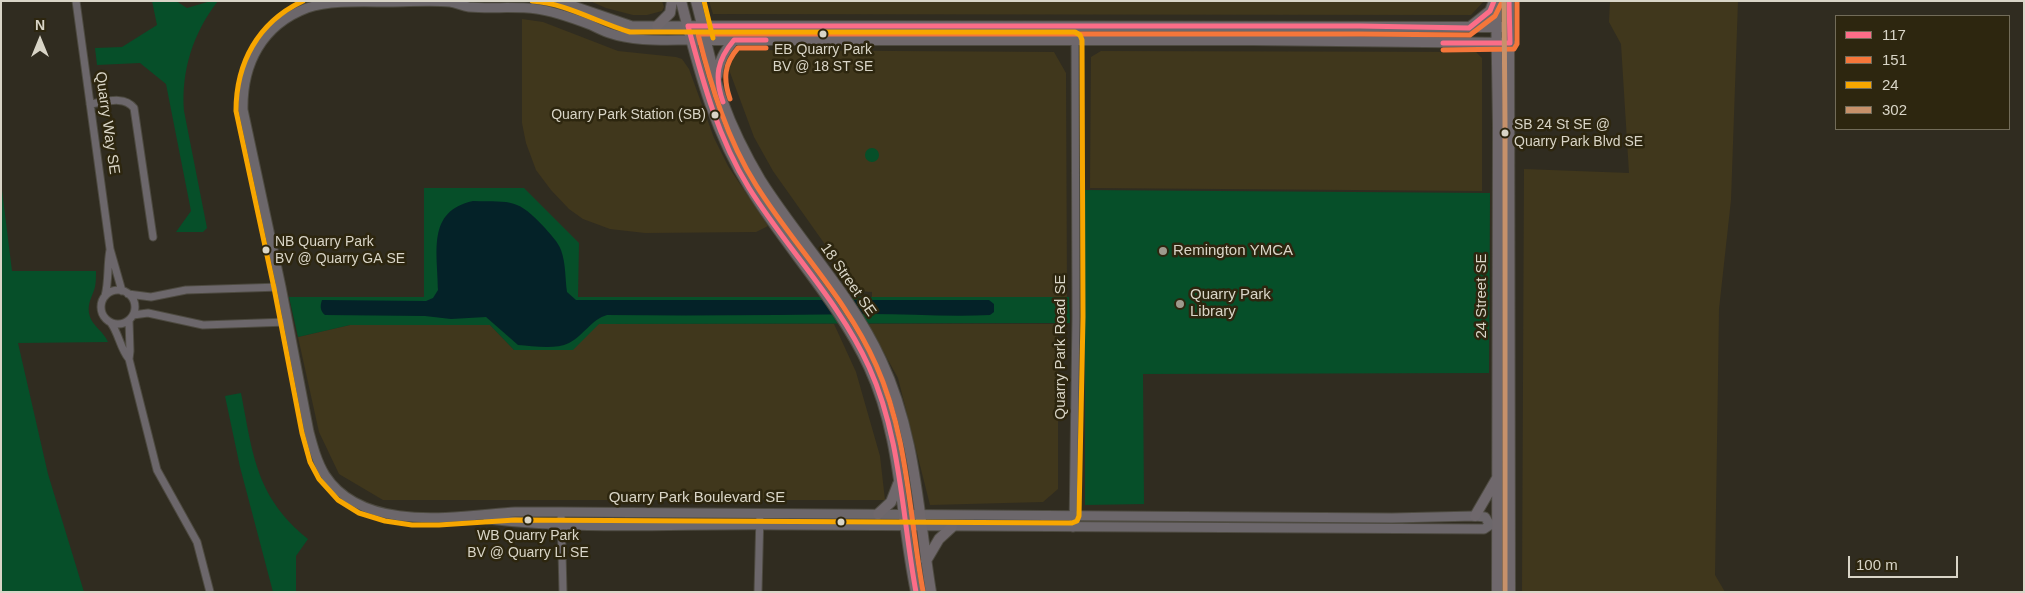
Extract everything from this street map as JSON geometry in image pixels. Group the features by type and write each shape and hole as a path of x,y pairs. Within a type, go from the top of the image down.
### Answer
{"main road":[{"path":"657,26 670,13 672,1"},
{"name":"18 Street SE","path":"681,1 712,111 736,164 774,225 846,326 869,368 880,394 888,421 900,478 916,592"},
{"name":"18 Street SE","path":"696,1 716,79 730,121 761,181 848,303 864,327 881,359 902,412 911,450 931,592"},
{"path":"1469,28 1490,11 1495,1"},
{"name":"24 Street SE","path":"1495,1 1498,125 1497,477 1494,525 1497,592"},
{"name":"24 Street SE","path":"1510,1 1510,592"},
{"path":"688,26 1509,27"},
{"name":"Quarry Park Boulevard SE","path":"691,40 1252,40 1510,43"},
{"path":"716,79 724,51 734,40"},
{"path":"1474,516 1497,477"},
{"path":"878,514 894,497 900,478"},
{"path":"926,561 938,539 952,527"}],"street":[{"name":"Quarry Way SE","path":"76,1 110,250 125,293"},
{"path":"559,1 632,26 688,26"},
{"name":"Quarry Park Boulevard SE","path":"691,40 629,39 607,33 577,20 538,9 467,6 453,2 329,3 307,8 288,18 270,32 252,57 242,92 243,110 315,454 326,476 344,495 371,510 403,517 473,517 561,525 758,524 906,527 921,520"},
{"name":"Quarry Park Road SE","path":"1073,528 1076,317 1075,26"},
{"path":"90,104 123,100 134,108 153,238"},
{"name":"Quarry Way SE","path":"105,296 108,284 110,250"},
{"path":"129,359 125,354 115,328 101,311 105,296 113,291 151,297 186,290 281,287"},
{"path":"125,293 134,304 131,317 129,359 156,470 197,542 210,592"},
{"path":"111,323 120,324 131,317 148,313 203,325 288,322"},
{"name":"Quarry Park Boulevard SE","path":"473,517 514,512 760,513 904,514 921,520"},
{"path":"561,512 563,592"},
{"path":"758,592 758,524 760,513"},
{"path":"1072,516 1392,518 1484,516 1494,525 1484,529 952,527 921,520 1072,516"},
{"path":"1244,516 1244,529"}],"shaded area":[{"path":"590,1 662,1 664,7 662,11 647,15 633,15 606,8"},
{"path":"709,1 1484,1 1471,15 713,14"},
{"path":"1610,1 1738,1 1731,200 1719,309 1715,575 1725,592 1522,592 1524,169 1629,173 1621,44 1609,22"},
{"path":"522,19 543,22 618,51 682,59 689,69 714,138 728,166 768,226 756,232 645,233 610,229 583,219 569,209 536,170 526,143 522,123"},
{"path":"738,50 1054,52 1066,73 1067,297 872,297 872,292 858,291 773,171 754,137 728,67 733,52"},
{"path":"1101,51 1476,52 1482,58 1482,191 1090,188 1091,57"},
{"path":"599,324 834,324 856,372 880,456 885,500 383,500 339,474 319,432 298,337 350,325 490,325 514,350"},
{"path":"868,324 1058,324 1058,489 1043,502 930,505 898,378"}],"green space":[{"path":"152,1 176,1 187,8 211,1 218,1 195,39 187,67 184,96 184,111 207,228 203,232 176,232 191,211 166,84 140,63 97,65 95,48 122,47 157,25"},
{"path":"872,148 877,150 879,155 877,160 872,162 867,160 865,155 867,150"},
{"path":"1,182 12,271 96,271 89,312 91,320 108,342 18,343 48,474 84,592 1,592"},
{"path":"424,188 524,188 579,243 578,297 1069,297 1070,323 599,324 573,350 514,350 490,325 350,325 298,337 289,297 424,297"},
{"path":"1085,190 1490,193 1489,373 1143,374 1144,504 1085,505"},
{"path":"241,393 254,455 267,491 277,507 308,539 296,556 296,592 273,592 240,467 225,396"}],"water":[{"path":"473,201 497,201 514,204 528,211 536,218 560,247 564,260 567,292 576,300 989,300 994,304 994,312 990,315 960,316 869,314 607,315 597,320 569,343 544,347 518,345 486,317 451,319 425,316 325,315 322,312 322,300 426,301 433,298 438,290 437,248 441,224 448,214 458,206"}],"transit line":[{"name":"24","path":"303,1 274,20 262,32 253,46 245,61 240,77 236,111 274,288 302,433 310,462 319,479 338,500 359,513 385,521 412,525 515,520 1072,523 1077,521 1079,516 1083,317 1082,40 1080,35 1075,32 630,32 570,9 532,1"},
{"name":"24","path":"704,1 713,38"},
{"name":"117","path":"916,592 894,449 880,394 869,367 843,320 764,210 738,169 712,109 688,26 1360,26 1469,28 1490,11 1494,1"},
{"name":"302","path":"1504,1 1505,592"},
{"name":"117","path":"1443,43 1510,43 1509,1"},
{"name":"151","path":"1443,50 1514,49 1517,44 1517,1"},
{"name":"151","path":"923,591 901,448 887,392 876,365 850,318 771,208 746,167 721,112 698,34 1470,35 1495,16 1501,4"},
{"name":"117","path":"723,102 718,77 721,62 728,47 734,40 766,40"},
{"name":"151","path":"730,99 726,85 726,72 733,54 738,48 766,48"}],"place":[{"name":"EB Quarry Park BV @ 18 ST SE","path":"823,34"},
{"name":"Quarry Park Station (SB)","path":"715,115"},
{"name":"SB 24 St SE @ Quarry Park Blvd SE","path":"1505,133"},
{"name":"NB Quarry Park BV @ Quarry GA SE","path":"266,250"},
{"name":"Remington YMCA","path":"1163,251"},
{"name":"Quarry Park Library","path":"1180,304"},
{"name":"WB Quarry Park BV @ Quarry LI SE","path":"528,520"}]}
